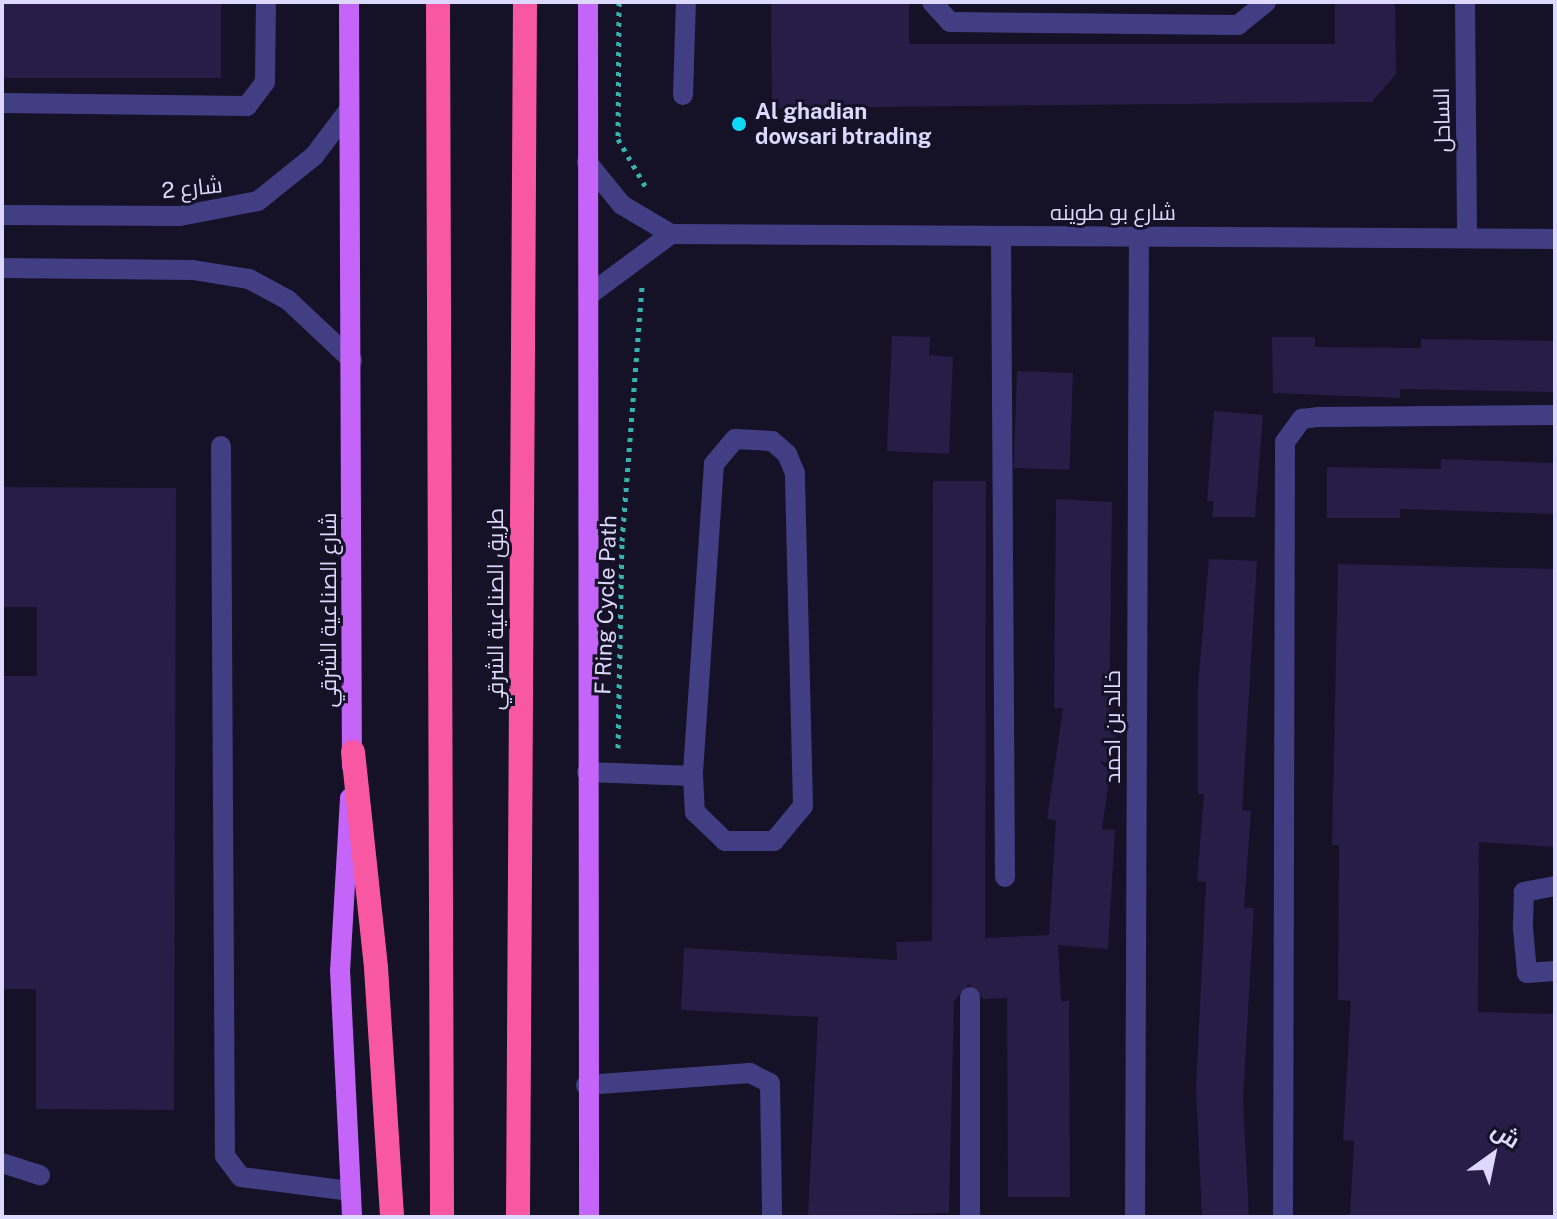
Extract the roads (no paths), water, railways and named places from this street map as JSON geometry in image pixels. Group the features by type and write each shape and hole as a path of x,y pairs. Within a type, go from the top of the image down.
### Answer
{"highway":[{"path":"438,2 442,1217"},
{"name":"طريق الصناعية الشرقي","path":"518,1217 525,2"},
{"path":"353,752 376,968 392,1217"}],"main road":[{"name":"شارع الصناعية الشرقي","path":"349,2 353,752 340,970 352,1217"},
{"path":"588,2 586,1085 589,1217"}],"street":[{"path":"2,103 247,106 265,82 266,2"},
{"path":"683,95 686,2"},
{"path":"932,2 950,22 1238,25 1266,2"},
{"name":"الساحل","path":"1465,2 1467,238"},
{"name":"شارع 2","path":"2,215 180,216 258,201 314,156 348,111"},
{"name":"شارع بو طوينه","path":"587,162 622,205 671,234 1555,239"},
{"name":"شارع بو طوينه","path":"589,295 645,248 671,234"},
{"path":"1001,236 1005,877"},
{"name":"خالد بن احمد","path":"1135,1217 1139,238"},
{"path":"2,268 193,270 249,279 288,300 352,360"},
{"path":"1283,1217 1285,442 1302,419 1319,417 1555,415"},
{"path":"735,439 772,441 795,473 803,806 774,841 725,841 695,812 693,776 714,464 735,439"},
{"path":"221,446 225,1156 241,1177 351,1191"},
{"path":"587,772 693,776"},
{"path":"1555,886 1524,892 1523,928 1527,973 1555,971"},
{"path":"970,997 970,1217"},
{"path":"586,1085 750,1073 770,1083 772,1217"},
{"path":"2,1163 40,1175"}],"place":[{"name":"Al ghadian dowsari btrading","path":"739,124"}]}
